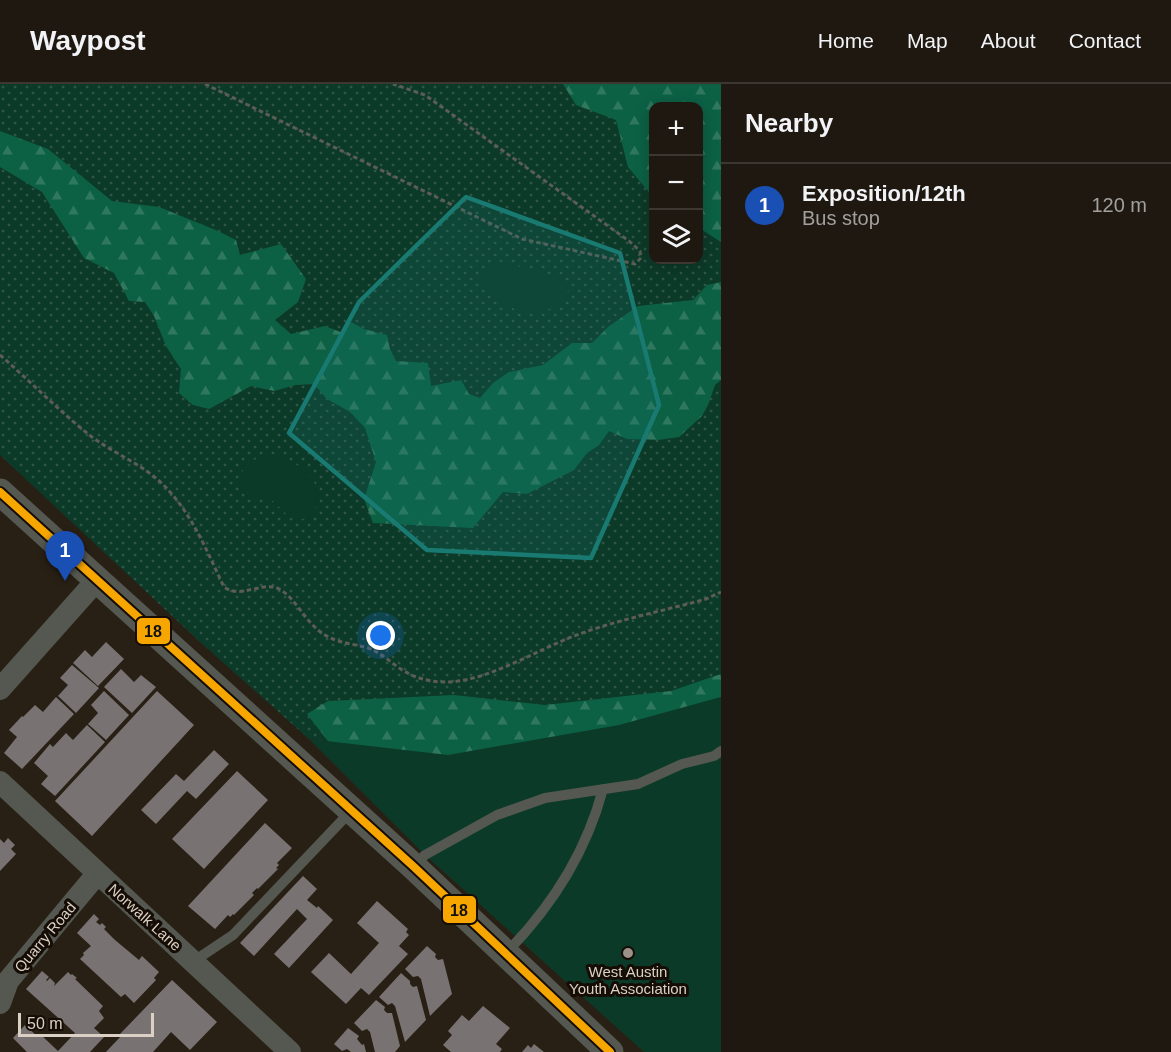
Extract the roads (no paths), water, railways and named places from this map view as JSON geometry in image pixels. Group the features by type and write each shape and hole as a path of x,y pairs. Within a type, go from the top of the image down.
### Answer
{"street":[{"path":"0,492 413,866 610,1052"},
{"path":"0,689 97,580"},
{"name":"Norwalk Lane","path":"0,782 290,1052"},
{"name":"Quarry Road","path":"0,1003 8,981 97,874"}],"lane":[{"path":"413,866 425,855 497,815 545,798 638,784 682,764 714,756 721,751"},
{"path":"506,954 527,931 577,861 596,817 603,789"},
{"path":"194,961 233,935 351,811"}],"place":[{"name":"Exposition/12th","path":"65,581"},
{"name":"West Austin Youth Association","path":"628,953"}]}
